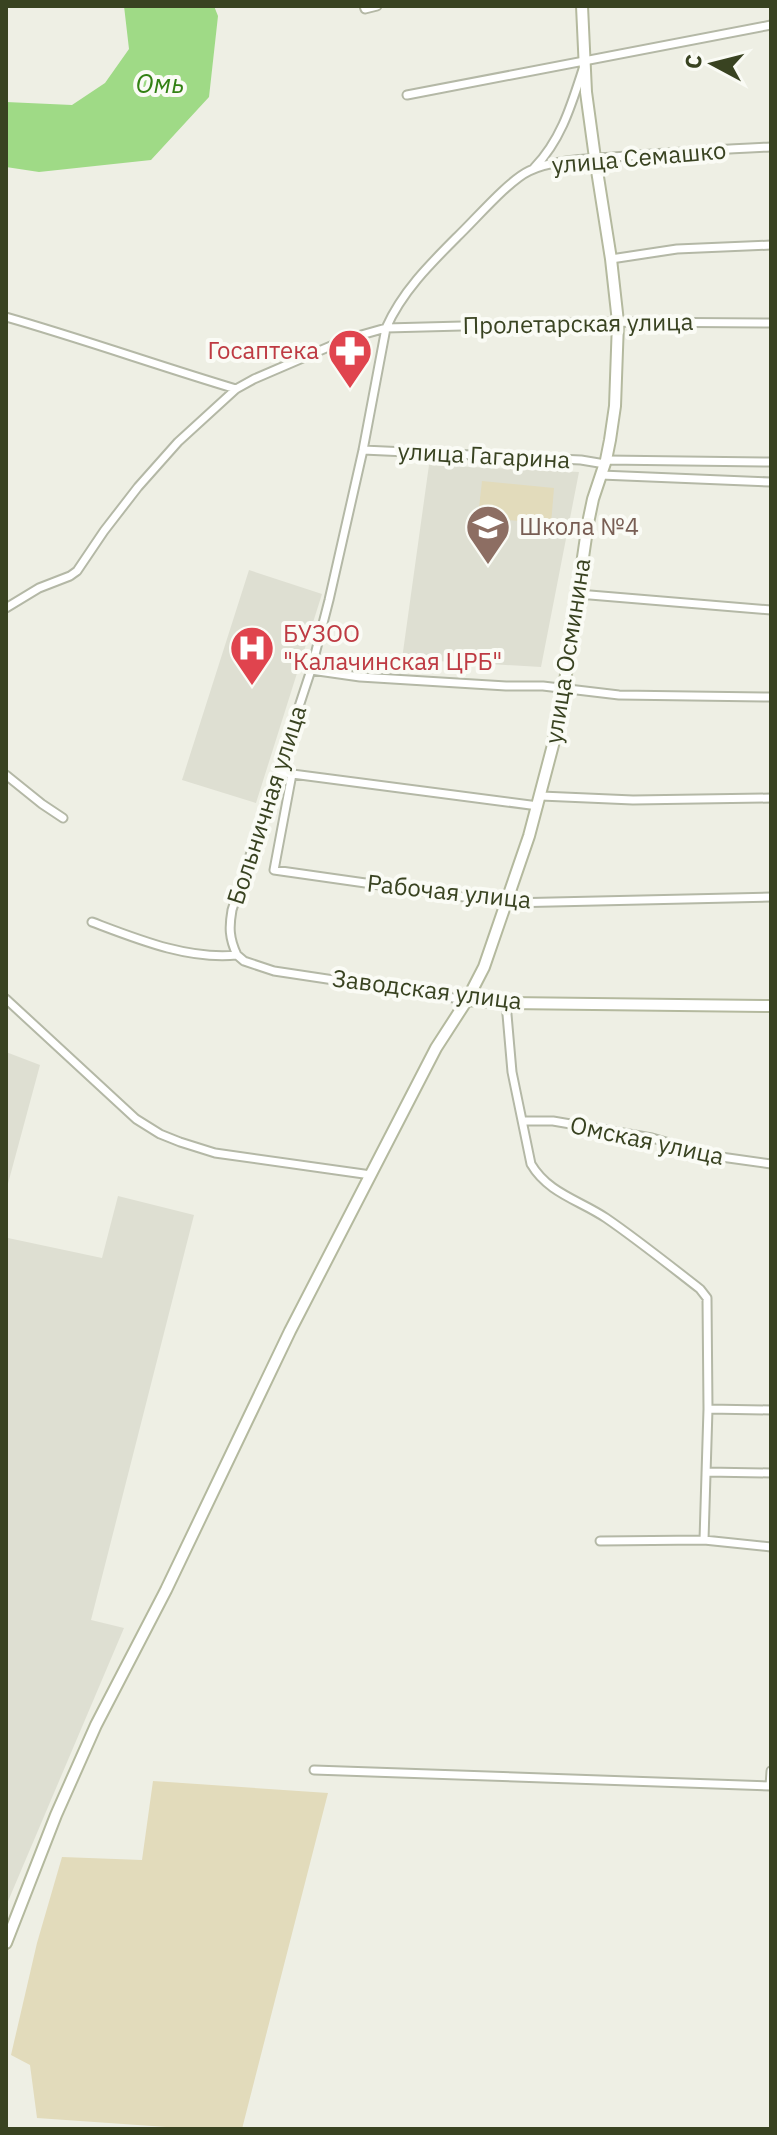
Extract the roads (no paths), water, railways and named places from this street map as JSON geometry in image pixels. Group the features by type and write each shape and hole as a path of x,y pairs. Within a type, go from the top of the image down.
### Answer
{"street":[{"path":"364,6 365,9 377,6"},
{"name":"улица Осминина","path":"6,1943 56,1815 96,1725 166,1590 290,1331 436,1048 484,967 539,801 564,688 590,511 604,466 615,406 618,322 584,63 582,6"},
{"path":"407,95 771,25"},
{"path":"532,169 555,143 567,119 584,63"},
{"name":"улица Семашко","path":"386,328 411,285 516,180 532,169 595,158 771,147"},
{"path":"611,259 677,249 771,245"},
{"path":"6,317 236,389"},
{"name":"Пролетарская улица","path":"6,608 39,588 77,571 138,487 178,442 236,389 347,339 386,328 618,322 771,323"},
{"name":"Больничная улица","path":"237,955 230,941 232,910 311,670 363,450 386,328"},
{"name":"улица Гагарина","path":"363,450 581,460 604,466 771,482"},
{"name":"улица Гагарина","path":"604,466 771,462"},
{"path":"578,594 771,610"},
{"path":"311,670 360,677 564,688 619,695 771,697"},
{"path":"277,772 539,801 771,798"},
{"name":"Рабочая улица","path":"292,774 274,870 506,903 771,897"},
{"path":"6,775 63,818"},
{"name":"Заводская улица","path":"92,922 168,947 208,955 237,955 244,961 274,971 467,1000 771,1006"},
{"path":"6,999 136,1119 160,1134 215,1153 371,1175"},
{"path":"506,1003 512,1072 531,1164 539,1177 606,1218 700,1289 707,1298 704,1540"},
{"name":"Омская улица","path":"523,1121 553,1121 652,1138 714,1156 771,1164"},
{"path":"708,1409 771,1410"},
{"path":"706,1472 771,1473"},
{"path":"600,1541 704,1540 771,1547"},
{"path":"314,1770 770,1786 771,1771"}],"water":[{"name":"Омь","path":"124,6 214,6 218,16 209,97 151,160 39,172 6,167 6,102 72,105 105,83 129,49"}],"place":[{"name":"Госаптека","path":"350,390"},
{"name":"Школа №4","path":"488,566"},
{"name":"БУЗОО \"Калачинская ЦРБ\"","path":"252,687"}]}
